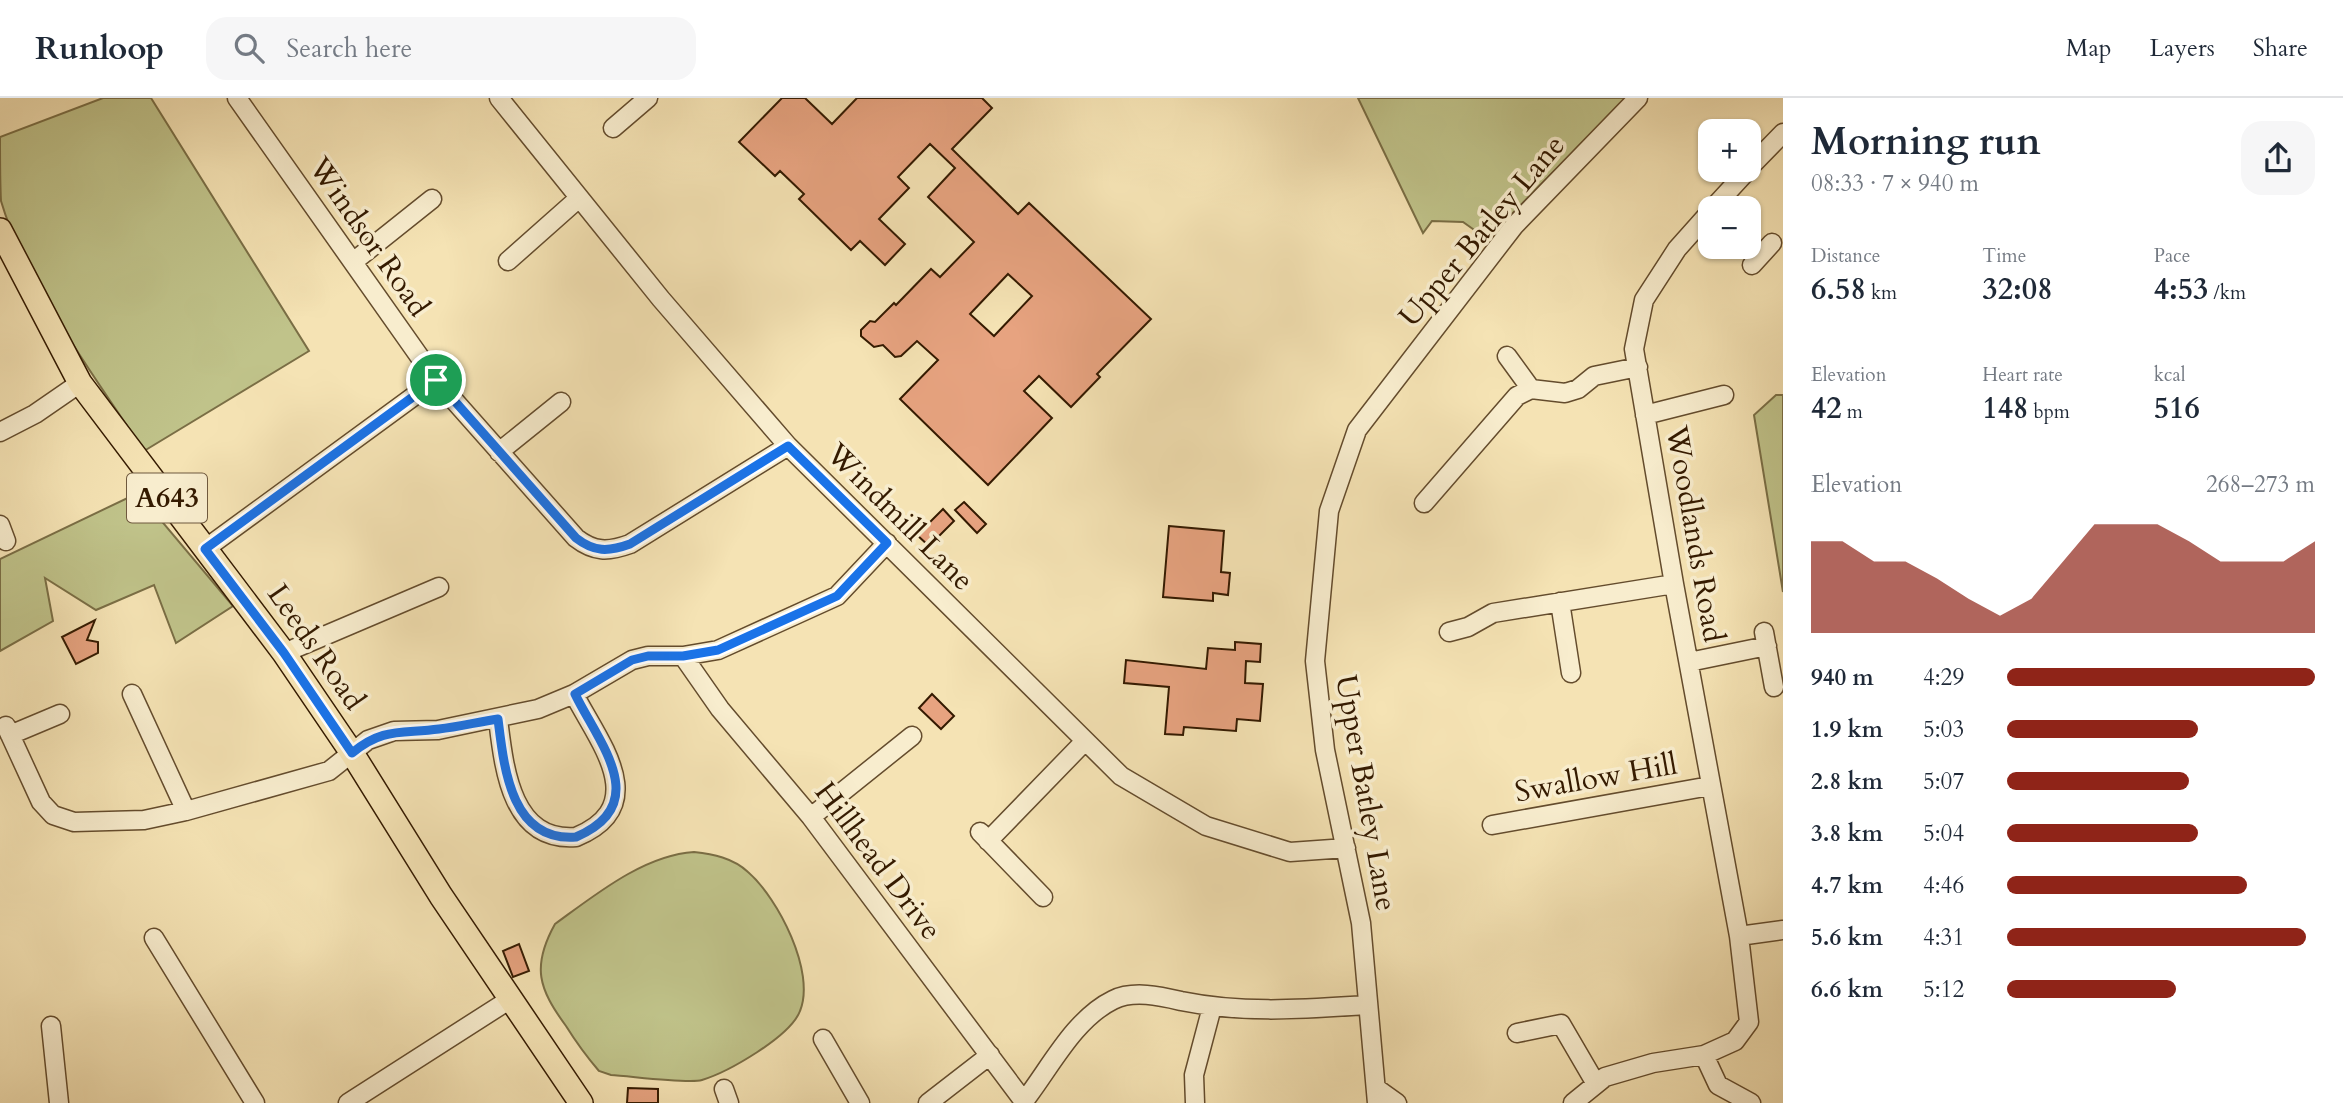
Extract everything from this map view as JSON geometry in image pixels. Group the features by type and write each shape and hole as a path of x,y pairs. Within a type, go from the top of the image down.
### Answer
{"main road":[{"name":"Leeds Road","path":"0,230 80,383 284,653 352,753 441,896 581,1103"}],"street":[{"name":"Windsor Road","path":"237,98 436,380 576,538 590,549 614,550 630,544 788,446"},
{"path":"613,128 648,98"},
{"name":"Upper Batley Lane","path":"1377,1095 1361,923 1325,750 1315,661 1329,511 1357,430 1514,226 1638,98"},
{"name":"Windmill Lane","path":"501,99 579,198 788,446 1121,776 1206,826 1290,852 1346,848"},
{"name":"Woodlands Road","path":"1761,156 1783,133"},
{"name":"Woodlands Road","path":"1725,196 1737,182"},
{"path":"508,261 579,198"},
{"path":"352,262 432,199"},
{"name":"Woodlands Road","path":"1573,1103 1605,1077 1653,1063 1704,1055 1735,1041 1749,1022 1740,936 1710,786 1634,349 1644,300 1677,249 1698,226"},
{"path":"1507,356 1531,389"},
{"path":"1424,503 1517,396 1531,389 1565,393 1578,389 1594,376 1638,367"},
{"path":"205,549 436,380"},
{"path":"0,432 35,414 80,383"},
{"name":"Woodlands Road","path":"1645,415 1725,397"},
{"path":"499,452 561,402"},
{"path":"60,714 8,730 41,802 53,815 74,822 144,820 329,771 368,740 394,731 438,730 538,709 575,694 632,660 648,656 683,656 718,650 837,596 887,543"},
{"path":"1449,632 1468,628 1493,613 1674,584"},
{"path":"284,653 439,587"},
{"path":"1560,602 1571,673"},
{"name":"Woodlands Road","path":"1689,662 1765,639 1774,687"},
{"name":"Hillhead Drive","path":"683,656 720,709 811,817 1025,1102"},
{"path":"132,694 186,811"},
{"path":"498,719 517,808 526,821 544,832 576,837 605,818 613,805 616,781 608,753 575,694"},
{"path":"811,817 912,736"},
{"path":"1043,897 984,837 1085,741"},
{"name":"Swallow Hill","path":"1492,825 1710,786"},
{"path":"1740,936 1783,930"},
{"path":"154,938 255,1103"},
{"path":"1025,1102 1078,1029 1115,999 1134,995 1166,997 1212,1007 1274,1012 1368,1004"},
{"path":"355,1101 512,998"},
{"path":"1195,1103 1194,1075 1212,1007"},
{"path":"1517,1033 1561,1024 1596,1084"},
{"path":"51,1026 59,1103"},
{"path":"823,1039 860,1103"},
{"path":"928,1103 990,1055"},
{"path":"1704,1055 1718,1085 1751,1103"},
{"path":"1377,1095 1396,1103"}],"green space":[{"path":"103,98 151,98 309,351 144,451 44,297 12,232 1,201 0,137"},
{"path":"1358,98 1627,98 1487,239 1463,222 1432,221 1423,233"},
{"path":"1776,395 1783,395 1783,592 1754,415"},
{"path":"138,493 233,606 176,643 154,585 96,610 45,578 53,621 0,651 0,559"},
{"path":"694,852 736,863 760,884 771,899 791,937 803,976 804,995 800,1011 784,1032 757,1052 727,1070 702,1080 611,1075 599,1071 557,1013 544,989 541,965 547,939 555,924 621,878 657,860"}],"building":[{"path":"782,98 805,98 832,124 857,98 982,98 992,108 952,149 1018,214 1029,203 1151,319 1097,374 1100,377 1071,407 1039,376 1024,391 1052,418 988,485 900,399 938,360 917,341 901,356 895,357 883,345 874,347 861,336 861,330 870,321 875,322 894,303 896,305 931,269 940,277 974,242 928,197 955,168 930,144 898,177 909,188 879,219 905,244 885,265 860,241 851,250 799,199 804,194 780,171 775,176 739,142","holes":["1008,274 1032,296 994,336 970,314"]},
{"path":"964,502 986,524 977,533 955,510"},
{"path":"943,509 954,521 929,546 917,535"},
{"path":"1169,526 1224,531 1221,572 1230,573 1228,595 1213,593 1213,601 1163,597"},
{"path":"95,620 87,640 98,642 98,653 76,664 62,637"},
{"path":"1235,642 1261,644 1260,662 1246,661 1245,683 1263,684 1260,721 1237,719 1236,731 1184,727 1183,735 1165,734 1169,687 1124,683 1126,660 1206,669 1208,648 1235,650"},
{"path":"932,694 954,716 941,729 919,708"},
{"path":"519,944 529,971 513,977 503,951"},
{"path":"628,1088 658,1089 658,1103 627,1103"}],"route":[{"path":"436,380 576,538 590,549 614,550 630,544 788,446 887,543 837,596 718,650 683,656 648,656 632,660 575,694 614,767 616,781 613,805 605,818 586,833 576,837 567,838 544,832 526,821 517,808 498,719 438,730 394,731 368,740 352,753 284,653 205,549 436,380"}]}
